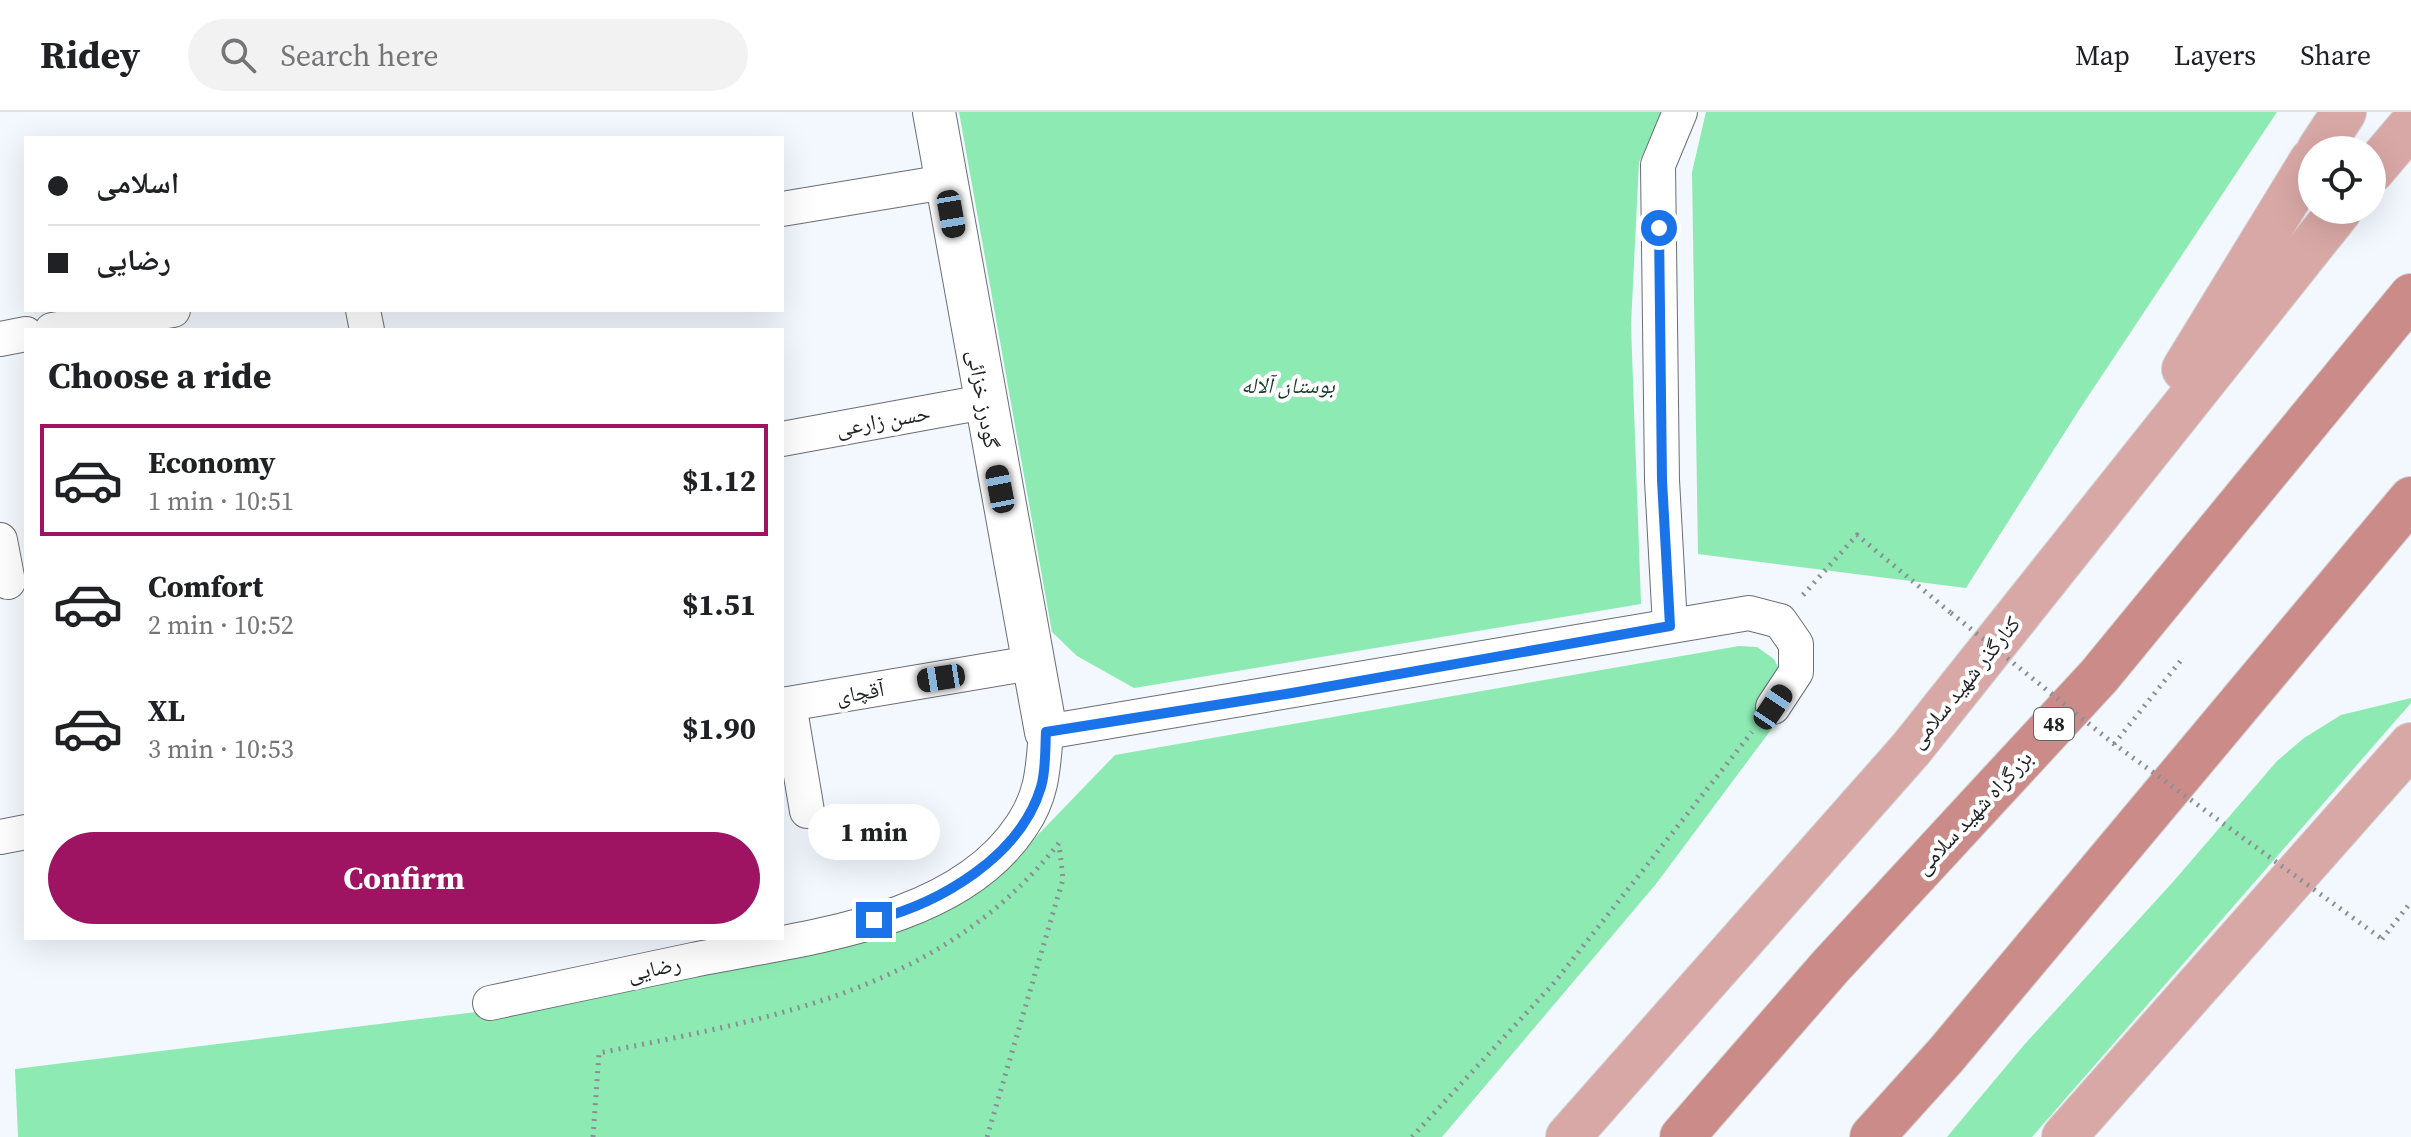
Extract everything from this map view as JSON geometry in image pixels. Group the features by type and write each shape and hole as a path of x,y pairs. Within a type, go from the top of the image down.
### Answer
{"highway":[{"name":"بزرگراه شهید سلامی","path":"1682,1137 1830,967 2099,676 2411,296"},
{"path":"1872,1137 1946,1055 2411,499"}],"main road":[{"path":"2328,136 2344,112"},
{"path":"2386,154 2411,125"},
{"path":"2086,530 2298,183"},
{"name":"کنارگذر شهید سلامی","path":"1568,1137 1911,749 2329,224"},
{"path":"2064,1137 2411,745"}],"street":[{"name":"گودرز خزائی","path":"934,112 1046,732"},
{"path":"1670,626 1662,480 1658,165 1680,112"},
{"path":"784,209 945,182"},
{"path":"64,328 161,312"},
{"path":"0,339 24,334"},
{"name":"حسن زارعی","path":"784,439 984,402"},
{"path":"0,540 11,581"},
{"path":"1046,732 1292,693 1749,613 1780,621 1796,644 1796,672 1773,707"},
{"name":"آقچای","path":"786,704 1032,663"},
{"path":"786,704 807,811"},
{"name":"رضایی","path":"490,1003 831,931 896,915 944,894 988,862 1022,826 1041,787 1046,732"},
{"path":"0,837 24,832"}],"path":[{"path":"1780,621 1857,535 2114,744 2382,939 2411,902"},
{"path":"2114,744 2182,659"},
{"path":"1412,1137 1554,983 1773,707"},
{"path":"987,1137 1063,879 1057,830"},
{"path":"593,1137 599,1053 714,1030 835,998 919,962 973,928 1032,877 1059,843"}],"green space":[{"name":"بوستان آلاله","path":"959,112 1663,112 1639,162 1631,325 1641,604 1134,688 1077,656 1052,632"},
{"path":"1706,112 2277,112 2079,410 1966,588 1698,554 1692,172"},
{"path":"1739,646 1757,647 1774,659 1783,677 1779,719 1656,884 1442,1137 18,1137 15,1069 484,1011 873,934 931,918 966,901 988,884 1115,755"},
{"path":"2411,698 2411,703 2032,1137 1947,1137 2024,1045 2172,883 2277,761 2304,738 2341,715"}],"route":[{"path":"874,920 896,915 944,894 988,862 1022,826 1041,787 1046,732 1292,693 1670,626 1662,480 1659,228"}]}
